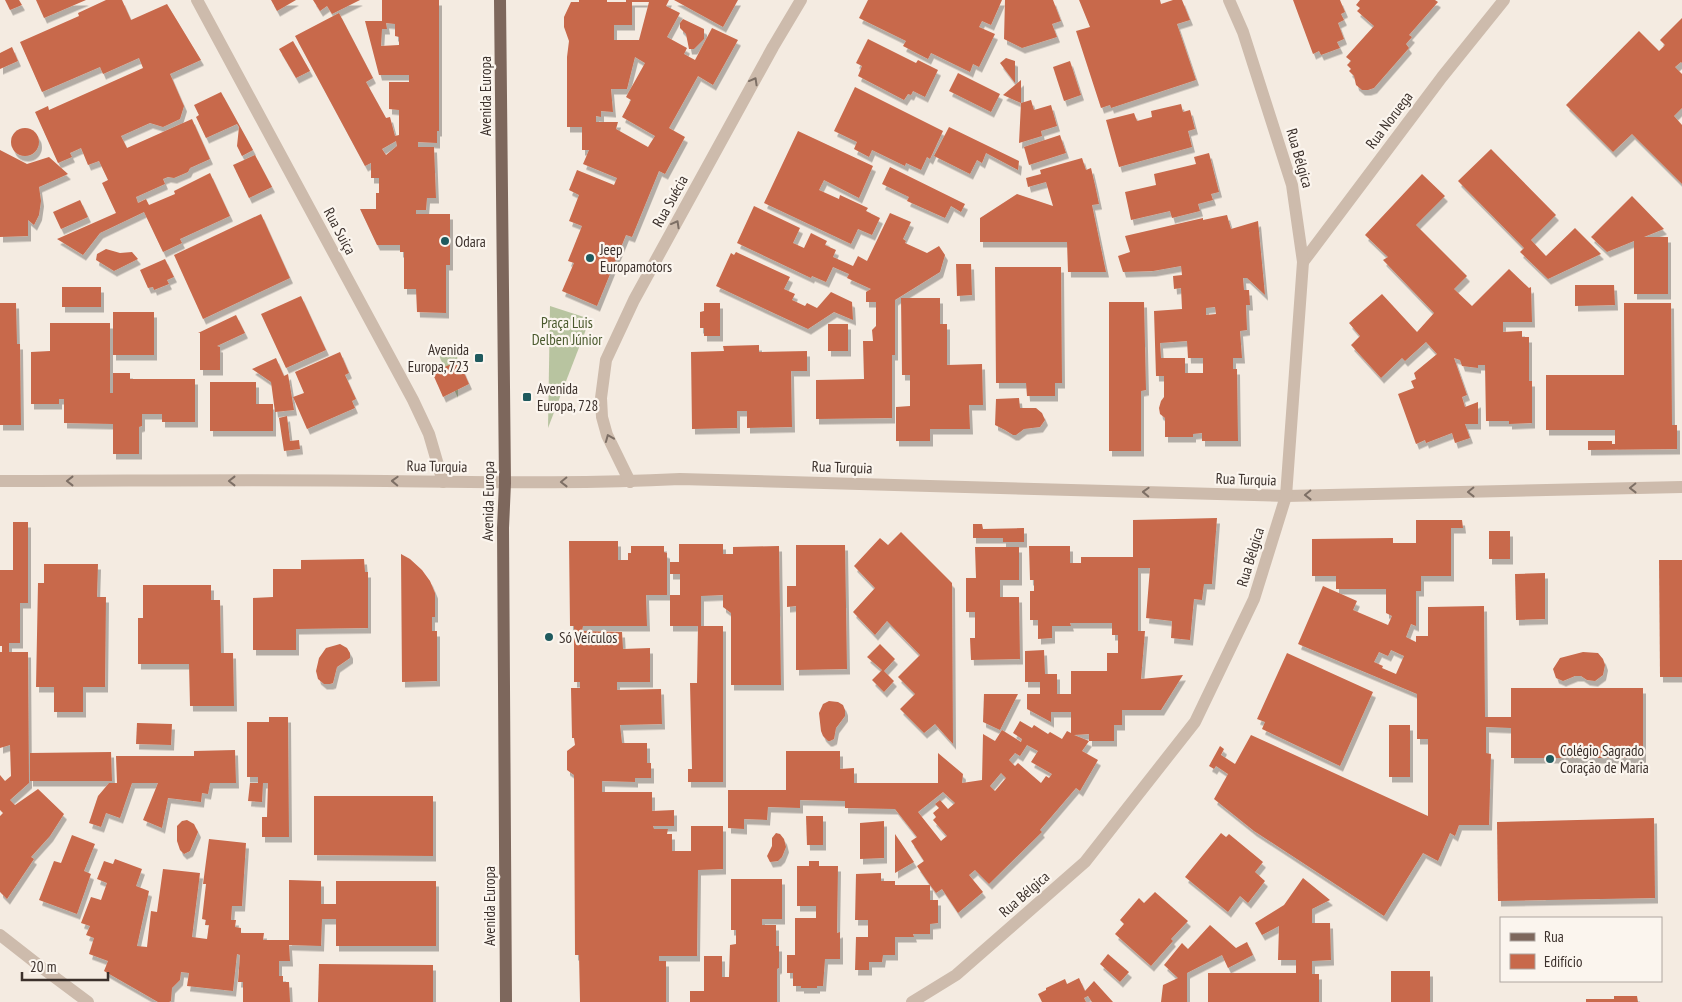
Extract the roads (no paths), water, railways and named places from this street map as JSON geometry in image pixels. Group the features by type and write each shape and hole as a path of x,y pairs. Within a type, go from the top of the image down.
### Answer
{"main road":[{"name":"Avenida Europa","path":"500,0 505,483 503,538 506,1002"}],"street":[{"name":"Rua Suiça","path":"197,0 413,400 429,434 443,482"},
{"name":"Rua Suécia","path":"630,482 606,435 602,417 601,398 606,360 634,300 800,0"},
{"name":"Rua Bélgica","path":"912,1002 956,975 1085,862 1195,722 1254,600 1286,496 1303,262 1292,184 1243,32 1229,0"},
{"name":"Rua Noruega","path":"1303,262 1442,77 1504,0"},
{"name":"Rua Turquia","path":"0,481 386,481 505,483 630,482 680,479 1286,496 1682,487"},
{"path":"0,935 88,1002"}],"place":[{"name":"Odara","path":"445,241"},
{"name":"Jeep Europamotors","path":"590,258"},
{"name":"Avenida Europa, 723","path":"479,358"},
{"name":"Avenida Europa, 728","path":"527,397"},
{"name":"Só Veículos","path":"549,637"},
{"name":"Colégio Sagrado Coração de Maria","path":"1550,759"}],"park label":[{"name":"Praça Luis Delben Júnior","path":"567,330"}]}
